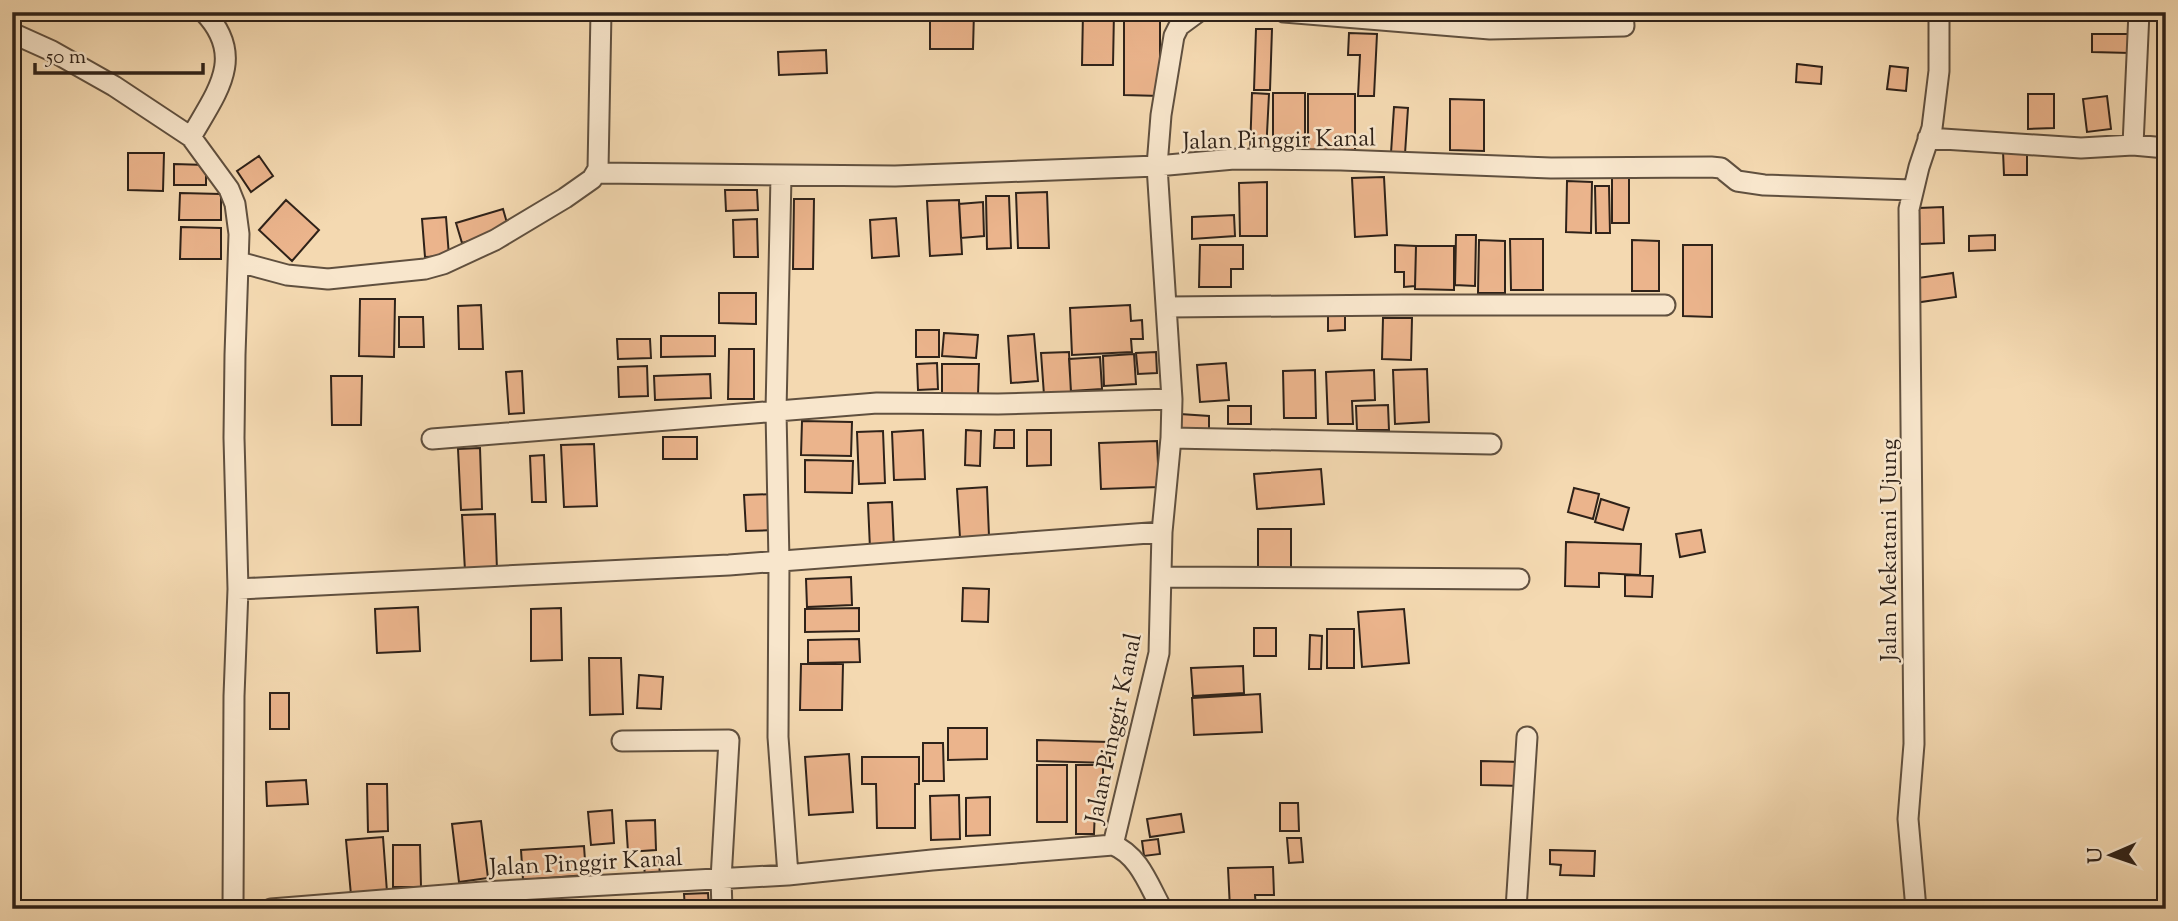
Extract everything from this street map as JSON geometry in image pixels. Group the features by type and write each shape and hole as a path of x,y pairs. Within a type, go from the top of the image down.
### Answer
{"street":[{"path":"191,136 224,74 224,41 215,23 204,12"},
{"path":"239,262 287,275 328,279 425,269 443,264 495,240 565,198 597,173 601,12"},
{"path":"597,173 909,175 1157,166 1161,115 1174,36 1179,26 1198,12"},
{"path":"1284,12 1624,26 1623,12"},
{"name":"Jalan Mekatani Ujung","path":"1916,909 1908,819 1914,744 1909,209 1912,190 1932,128 1939,71 1939,12"},
{"path":"2133,145 2139,12"},
{"path":"12,33 52,51 114,86 191,136 235,204 239,262 234,424 238,589 234,696 233,909"},
{"path":"1928,138 2081,148 2133,145 2166,148"},
{"name":"Jalan Pinggir Kanal","path":"1113,845 1159,653 1162,533 1172,399 1157,166 1234,159 1551,168 1711,167 1721,168 1737,181 1912,190"},
{"path":"780,176 776,411 778,737 788,875"},
{"path":"1168,307 1665,305"},
{"path":"432,439 877,403 998,404 1172,399"},
{"path":"1171,438 1491,444"},
{"path":"238,589 779,562 1162,533"},
{"path":"1161,578 1519,579"},
{"path":"1516,909 1527,737"},
{"path":"622,741 729,740 721,879 722,909"},
{"name":"Jalan Pinggir Kanal","path":"271,909 483,892 788,875 1113,845 1128,853 1140,867 1162,909"}],"building":[{"path":"930,12 974,12 973,49 930,49"},
{"path":"1083,12 1114,12 1113,65 1082,65"},
{"path":"2163,12 2166,12 2166,82 2161,82"},
{"path":"1124,21 1160,21 1160,96 1124,95"},
{"path":"1256,29 1272,29 1270,90 1254,90"},
{"path":"1349,33 1377,34 1374,96 1358,96 1360,55 1348,55"},
{"path":"2092,34 2130,34 2130,53 2092,52"},
{"path":"826,50 827,73 779,75 778,52"},
{"path":"1797,64 1822,67 1821,84 1796,82"},
{"path":"1890,66 1908,68 1906,91 1887,89"},
{"path":"1252,93 1269,94 1266,153 1250,152"},
{"path":"1273,93 1305,93 1305,152 1273,152"},
{"path":"1308,94 1355,94 1355,152 1308,152"},
{"path":"2028,94 2054,94 2054,128 2028,129"},
{"path":"2107,96 2111,129 2087,132 2083,99"},
{"path":"1450,99 1484,100 1484,151 1450,150"},
{"path":"1394,107 1408,108 1405,154 1391,153"},
{"path":"2003,151 2027,151 2027,175 2004,175"},
{"path":"128,153 164,153 163,191 128,190"},
{"path":"259,156 273,176 251,192 237,171"},
{"path":"174,164 206,165 206,185 174,185"},
{"path":"1612,176 1629,176 1629,223 1612,223"},
{"path":"1384,177 1387,235 1355,237 1352,178"},
{"path":"1567,181 1592,182 1591,233 1566,232"},
{"path":"1267,182 1267,236 1240,236 1239,183"},
{"path":"1595,186 1609,186 1610,233 1596,233"},
{"path":"725,190 757,190 758,210 726,211"},
{"path":"1047,192 1049,248 1018,248 1016,193"},
{"path":"180,193 221,194 221,220 179,220"},
{"path":"986,196 1009,196 1011,248 987,249"},
{"path":"794,199 814,199 813,269 793,269"},
{"path":"286,200 319,230 292,261 259,230"},
{"path":"959,200 962,254 930,256 927,201"},
{"path":"983,202 984,236 961,238 959,204"},
{"path":"1943,207 1944,243 1920,244 1919,208"},
{"path":"503,209 509,230 462,243 456,223"},
{"path":"1234,215 1235,236 1192,239 1192,217"},
{"path":"446,217 449,256 425,257 422,219"},
{"path":"896,218 899,256 872,258 870,220"},
{"path":"757,219 758,257 734,257 733,220"},
{"path":"181,227 221,228 221,259 180,259"},
{"path":"1456,235 1476,235 1475,286 1455,285"},
{"path":"1995,235 1995,250 1969,251 1969,236"},
{"path":"1510,239 1543,239 1543,290 1511,290"},
{"path":"1479,240 1505,241 1505,293 1478,293"},
{"path":"1632,240 1659,241 1659,291 1632,291"},
{"path":"1200,245 1243,245 1243,269 1231,269 1231,287 1199,287"},
{"path":"1395,245 1416,246 1415,286 1404,287 1404,272 1395,272"},
{"path":"1683,245 1712,245 1712,317 1683,316"},
{"path":"1416,246 1454,246 1454,290 1415,289"},
{"path":"1953,273 1956,297 1914,303 1911,279"},
{"path":"719,293 756,293 756,324 719,323"},
{"path":"360,299 395,299 394,357 359,356"},
{"path":"481,305 483,349 459,349 458,306"},
{"path":"1130,305 1131,321 1142,320 1143,339 1131,339 1132,352 1072,355 1070,308"},
{"path":"1328,315 1345,315 1345,330 1328,331"},
{"path":"399,317 423,317 424,347 399,347"},
{"path":"1383,318 1412,318 1411,360 1382,359"},
{"path":"916,330 939,330 939,357 916,357"},
{"path":"944,333 978,335 976,358 942,356"},
{"path":"1034,334 1038,381 1011,383 1008,336"},
{"path":"661,336 715,336 715,356 661,357"},
{"path":"617,339 650,339 651,358 618,359"},
{"path":"729,349 754,349 754,399 728,399"},
{"path":"1069,352 1071,394 1044,395 1041,353"},
{"path":"1156,352 1157,373 1138,374 1136,353"},
{"path":"1134,354 1136,384 1104,386 1103,356"},
{"path":"1100,357 1102,389 1071,391 1069,359"},
{"path":"937,363 938,389 918,390 917,364"},
{"path":"1226,363 1229,400 1200,402 1197,365"},
{"path":"942,364 979,364 978,395 942,395"},
{"path":"647,366 648,396 619,397 618,367"},
{"path":"1427,369 1429,422 1395,424 1393,370"},
{"path":"1315,370 1316,418 1284,418 1283,371"},
{"path":"1374,370 1375,400 1352,401 1353,424 1328,424 1326,372"},
{"path":"522,371 524,413 509,414 506,372"},
{"path":"710,374 711,398 655,400 654,376"},
{"path":"331,376 362,376 361,425 332,425"},
{"path":"1388,405 1389,430 1357,430 1356,406"},
{"path":"1228,406 1251,406 1251,424 1228,424"},
{"path":"1180,414 1209,416 1209,431 1180,429"},
{"path":"802,421 852,422 851,456 801,455"},
{"path":"923,430 925,479 894,480 892,432"},
{"path":"966,430 981,431 980,466 965,465"},
{"path":"995,430 1014,430 1014,448 994,448"},
{"path":"1027,430 1051,430 1051,465 1027,466"},
{"path":"883,431 885,483 859,484 857,432"},
{"path":"663,437 697,437 697,459 663,459"},
{"path":"1157,441 1159,487 1101,489 1099,443"},
{"path":"594,444 597,506 564,507 561,445"},
{"path":"480,448 482,509 461,510 458,449"},
{"path":"544,455 546,502 532,502 530,456"},
{"path":"805,460 853,461 852,493 805,492"},
{"path":"1321,469 1324,504 1257,509 1254,474"},
{"path":"987,487 989,536 960,538 957,489"},
{"path":"1574,488 1599,494 1593,519 1568,512"},
{"path":"773,494 775,530 746,531 744,495"},
{"path":"1601,499 1629,508 1623,530 1595,522"},
{"path":"892,502 894,548 870,549 868,503"},
{"path":"495,514 497,570 465,571 462,515"},
{"path":"1258,529 1291,529 1291,568 1258,568"},
{"path":"1701,530 1705,552 1680,557 1676,534"},
{"path":"1566,542 1641,544 1640,575 1599,573 1599,587 1565,586"},
{"path":"1625,575 1653,576 1652,597 1625,596"},
{"path":"851,577 852,605 807,607 806,579"},
{"path":"963,588 989,589 988,622 962,621"},
{"path":"418,607 420,651 377,653 375,609"},
{"path":"561,608 562,660 531,661 531,609"},
{"path":"859,608 859,631 805,632 805,609"},
{"path":"1404,609 1409,663 1362,667 1358,612"},
{"path":"1254,628 1276,628 1276,656 1254,656"},
{"path":"1327,629 1354,629 1354,668 1327,668"},
{"path":"1310,635 1322,636 1321,669 1309,669"},
{"path":"859,639 860,662 808,663 808,640"},
{"path":"589,658 621,658 623,714 590,715"},
{"path":"801,664 843,664 842,710 800,710"},
{"path":"1243,666 1244,693 1193,696 1191,668"},
{"path":"639,675 663,677 661,709 637,708"},
{"path":"270,693 289,693 289,729 270,729"},
{"path":"1260,694 1262,732 1194,735 1192,698"},
{"path":"948,728 987,728 987,759 948,760"},
{"path":"1037,740 1110,742 1110,763 1037,761"},
{"path":"923,743 943,743 944,781 923,781"},
{"path":"849,754 853,812 809,815 805,757"},
{"path":"862,757 919,757 919,784 915,784 915,828 877,828 876,784 862,784"},
{"path":"1481,761 1522,762 1522,786 1481,785"},
{"path":"1037,765 1067,765 1067,822 1037,822"},
{"path":"1076,765 1103,765 1103,809 1095,809 1094,834 1076,834"},
{"path":"306,780 308,804 267,806 266,782"},
{"path":"367,784 387,784 388,831 368,832"},
{"path":"959,795 960,839 931,840 930,796"},
{"path":"990,797 990,835 966,836 966,798"},
{"path":"1280,803 1298,803 1299,831 1280,831"},
{"path":"612,810 614,843 591,845 588,812"},
{"path":"1181,814 1184,832 1150,837 1147,819"},
{"path":"655,820 656,850 628,852 626,821"},
{"path":"481,821 488,878 459,882 452,824"},
{"path":"383,837 387,892 351,895 346,840"},
{"path":"1287,838 1301,838 1303,862 1289,863"},
{"path":"1158,839 1160,854 1144,856 1142,841"},
{"path":"393,845 420,845 421,887 393,887"},
{"path":"584,846 586,875 523,880 521,850"},
{"path":"1550,850 1595,851 1594,876 1560,875 1561,865 1550,864"},
{"path":"659,857 660,880 645,881 644,858"},
{"path":"1273,867 1274,895 1255,895 1256,909 1230,909 1228,868"},
{"path":"708,893 709,909 685,909 684,894"}]}
